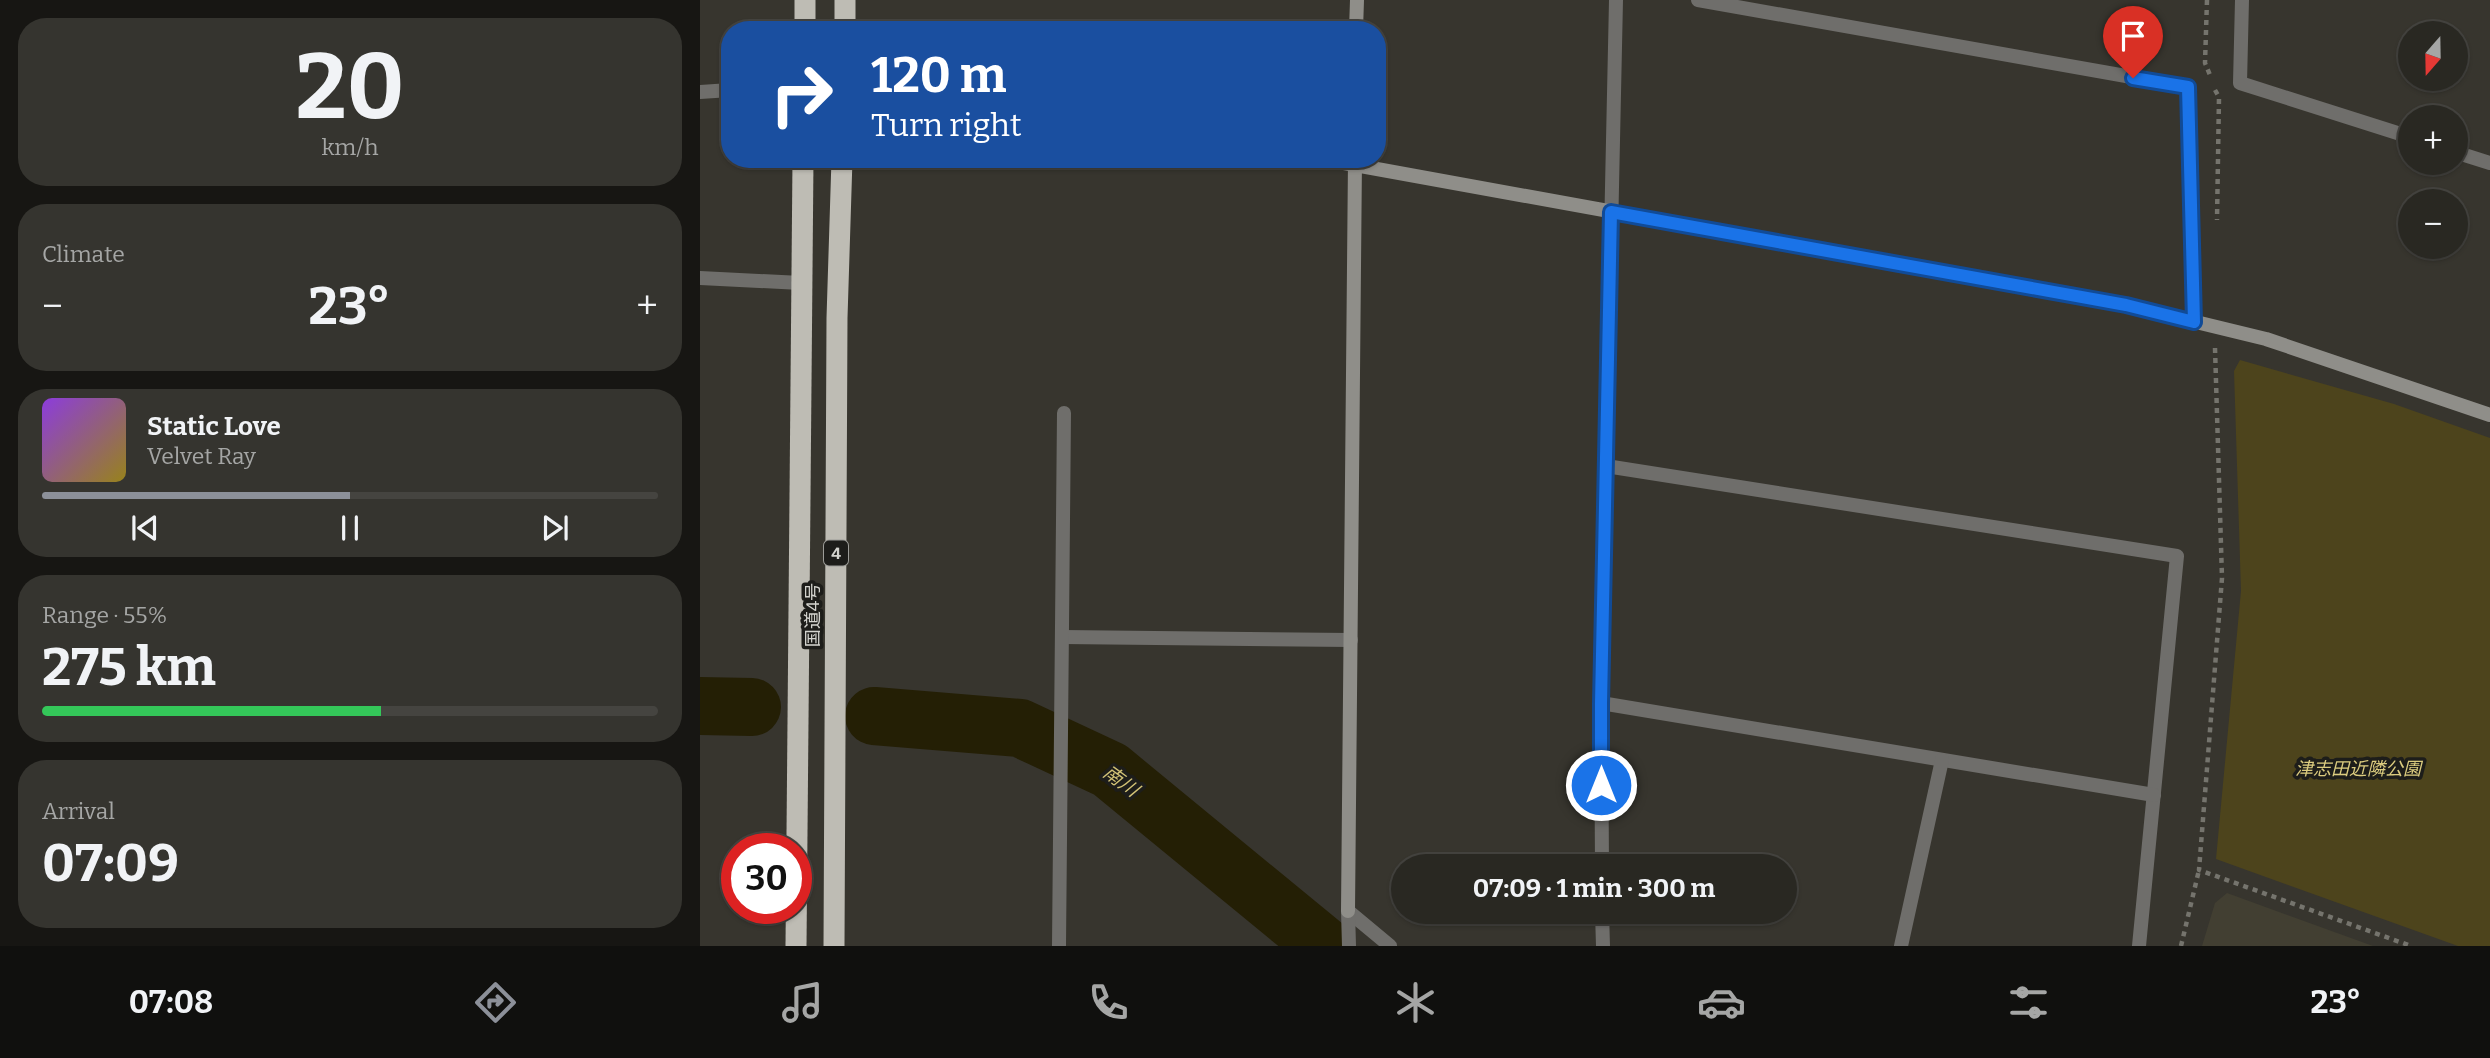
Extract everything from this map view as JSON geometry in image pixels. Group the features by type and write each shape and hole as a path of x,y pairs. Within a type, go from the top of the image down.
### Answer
{"highway":[{"path":"805,0 805,21"},
{"path":"845,0 845,21"},
{"name":"国道4号","path":"796,946 803,168"},
{"name":"国道4号","path":"834,946 837,318 842,168"}],"street":[{"path":"1356,21 1357,0"},
{"path":"1602,854 1601,703 1616,0"},
{"path":"1698,0 2188,87 2194,322"},
{"path":"2242,0 2240,83 2398,133"},
{"path":"700,92 721,91"},
{"path":"2468,156 2490,163"},
{"path":"1349,946 1355,168"},
{"path":"1381,168 2126,305 2266,339 2490,415"},
{"path":"700,278 800,283"},
{"path":"1059,946 1064,412"},
{"path":"1606,466 2177,556 2139,946"},
{"path":"1062,637 1351,640"},
{"path":"1601,703 2154,795"},
{"path":"1902,946 1942,760"},
{"path":"1348,911 1390,946"},
{"path":"1602,924 1603,946"}],"path":[{"path":"2181,946 2199,870 2222,578 2216,327"},
{"path":"2199,870 2411,946"}],"shaded area":[{"path":"2227,893 2373,946 2202,946 2215,903"}],"green space":[{"name":"津志田近隣公園","path":"2240,360 2394,404 2490,438 2490,946 2458,946 2216,859 2241,591 2234,371"}],"waterway":[{"name":"南川","path":"700,706 752,707"},
{"name":"南川","path":"874,716 1020,728 1110,770 1324,946"}],"route":[{"path":"1601,785 1611,212 2126,305 2194,322 2188,87 2133,78"}]}
